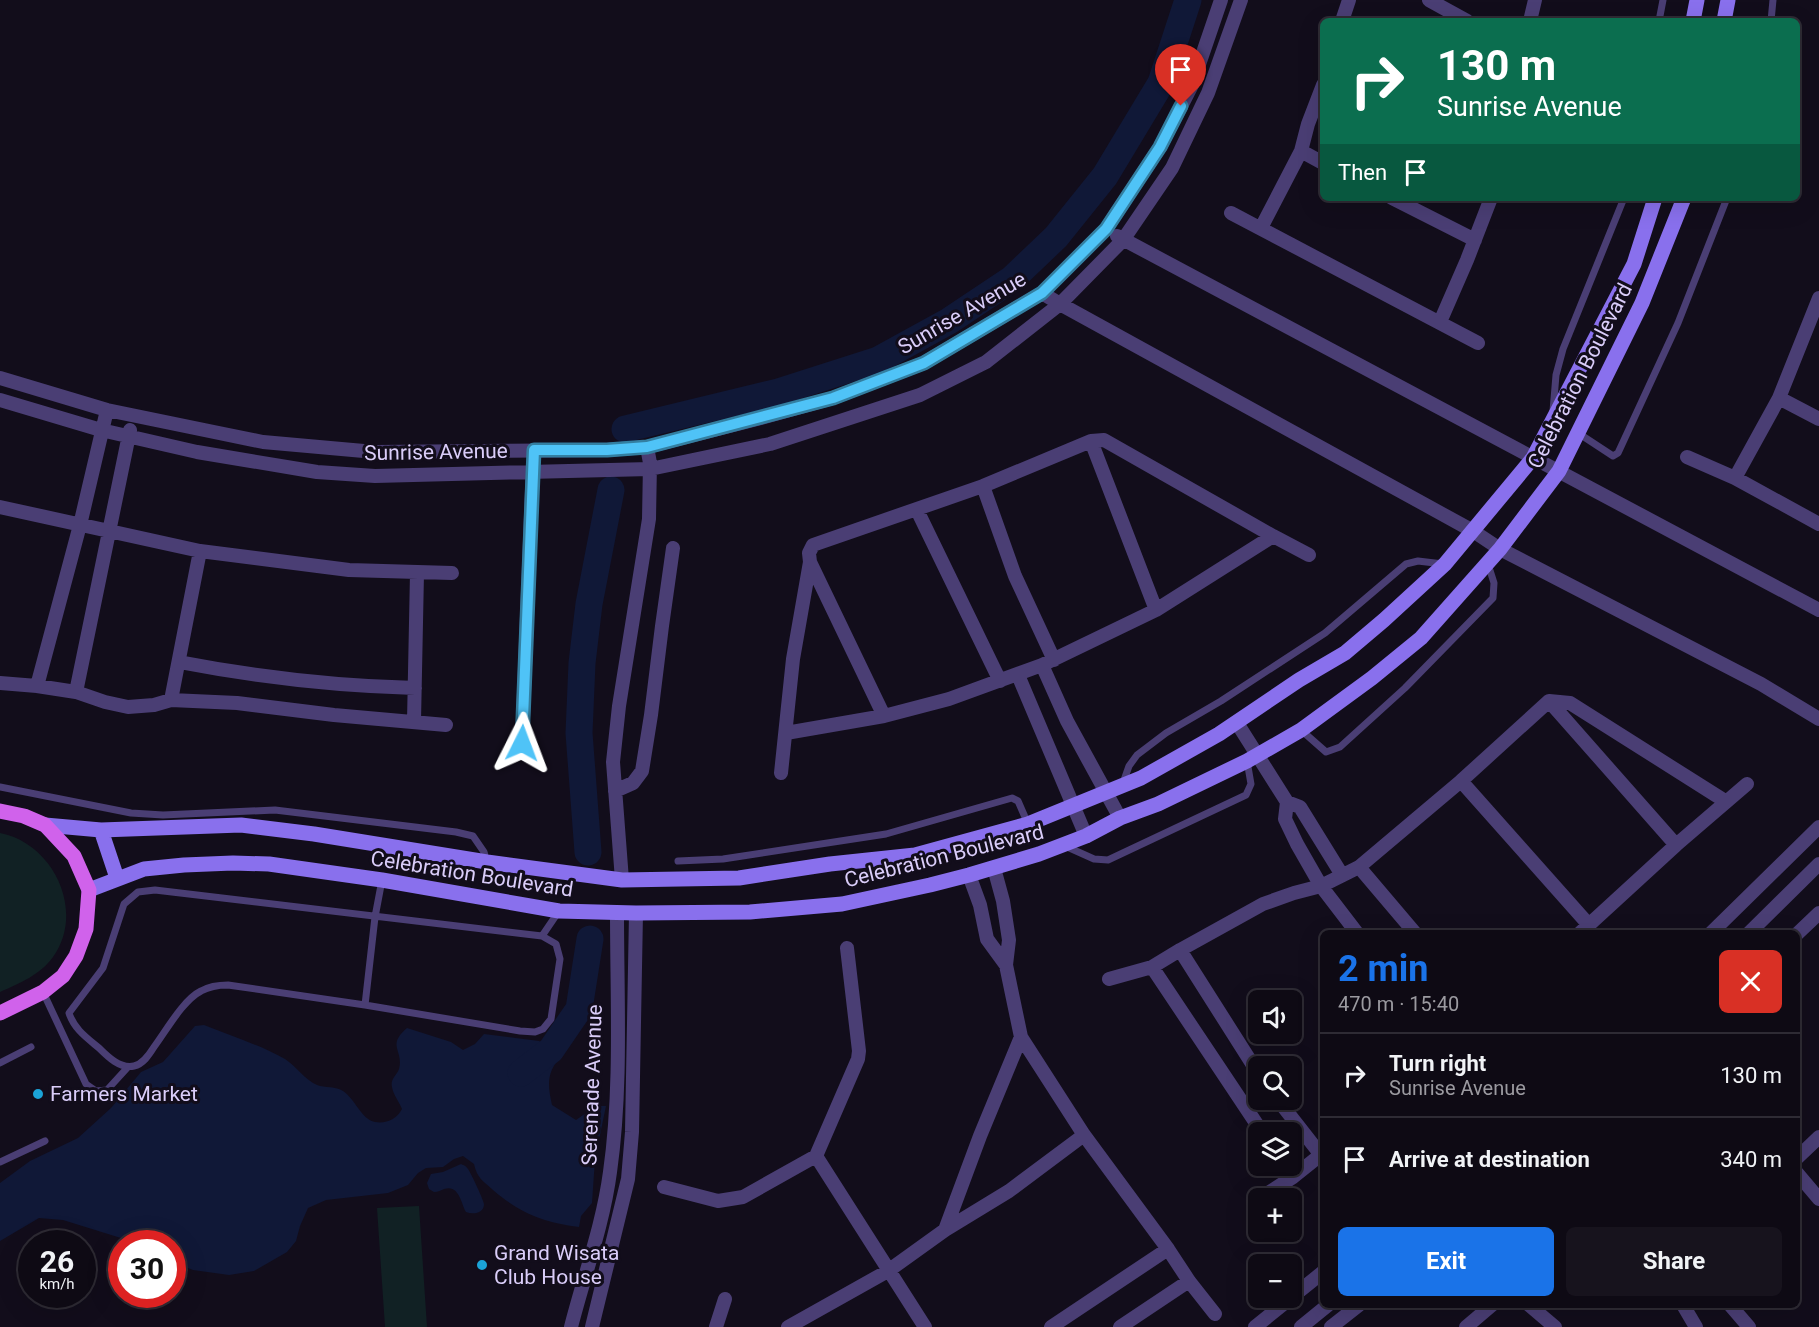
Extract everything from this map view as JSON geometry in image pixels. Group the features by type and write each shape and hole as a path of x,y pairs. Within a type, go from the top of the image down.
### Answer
{"main road":[{"path":"0,811 24,816 45,825 75,856 89,890 86,929 76,956 63,976 43,992 0,1013"}],"street":[{"name":"Sunrise Avenue","path":"0,378 107,410 263,442 375,453 607,450 647,447 833,398 924,363 1042,293 1106,229 1160,147 1192,85 1221,0"},
{"name":"Sunrise Avenue","path":"0,400 101,430 197,452 317,472 375,476 650,469 770,444 920,395 986,362 1060,304 1123,240 1172,168 1208,93 1241,0"},
{"path":"1343,18 1349,0"},
{"path":"1429,0 1462,18"},
{"path":"1531,18 1534,0"},
{"path":"1694,18 1697,0"},
{"path":"1725,18 1728,0"},
{"path":"1261,228 1301,151 1320,93"},
{"path":"1301,151 1320,161"},
{"path":"1398,201 1475,240"},
{"path":"1440,322 1490,201"},
{"name":"Celebration Boulevard","path":"45,825 101,830 241,825 622,880 739,878 830,864 915,855 1028,824 1141,778 1237,723 1299,680 1345,653 1384,621 1445,564 1533,458 1634,264 1654,201"},
{"name":"Celebration Boulevard","path":"89,890 144,869 233,863 269,864 382,880 560,911 750,912 842,904 969,876 1065,846 1120,818 1158,804 1301,730 1372,678 1421,638 1500,549 1560,471 1642,303 1683,201"},
{"path":"1231,213 1478,343"},
{"path":"1106,229 1819,610"},
{"path":"1042,293 1473,531 1500,549 1761,684 1819,719"},
{"path":"1735,478 1779,398 1818,308"},
{"path":"1779,398 1819,418"},
{"path":"37,686 80,525 107,410"},
{"path":"76,692 133,416"},
{"path":"781,773 793,659 810,562 809,553 813,545 983,486 1091,441 1104,440 1309,555"},
{"path":"1091,441 1156,610"},
{"path":"622,880 613,762 619,706 649,519 650,469 647,447"},
{"path":"522,743 534,450"},
{"path":"1687,457 1735,478 1819,524"},
{"path":"983,486 1048,662 1067,721 1120,818"},
{"path":"0,507 200,551 349,570 452,573"},
{"path":"917,510 1000,681"},
{"path":"786,733 884,716 949,699 1018,675 1156,610 1273,536"},
{"path":"615,791 633,783 642,771 673,548"},
{"path":"171,700 200,551"},
{"path":"810,562 884,716"},
{"path":"414,721 417,573"},
{"path":"180,662 229,672 358,686 415,688"},
{"path":"1018,675 1086,836"},
{"path":"0,683 76,692 128,707 154,705 171,700 237,703 334,716 446,725"},
{"path":"1549,701 1676,845"},
{"path":"1109,979 1152,967 1263,904 1322,886 1359,867 1549,701 1570,703 1725,801"},
{"path":"1237,723 1252,757 1287,802 1300,807 1342,875"},
{"path":"1461,780 1584,929 1725,801 1747,784"},
{"path":"1287,802 1285,819 1297,844 1322,886 1355,930"},
{"path":"1714,930 1819,827"},
{"path":"101,830 117,878"},
{"path":"1297,844 1317,832"},
{"path":"1752,930 1819,864"},
{"path":"1359,867 1412,930"},
{"path":"994,868 1003,901 1009,940 1006,965 1020,1037 1084,1135 1215,1314"},
{"path":"969,876 980,905 987,939 1006,965"},
{"name":"Serenade Avenue","path":"571,1327 594,1248 615,1133 617,913"},
{"name":"Serenade Avenue","path":"592,1327 628,1179 632,1122 636,913"},
{"path":"1800,931 1819,913"},
{"path":"664,1186 718,1201 743,1197 816,1156 858,1059 847,948"},
{"path":"1180,950 1248,1057"},
{"path":"1152,967 1255,1122"},
{"path":"945,1230 1020,1037"},
{"path":"1286,1110 1320,1152"},
{"path":"788,1327 888,1271 945,1230 1009,1191 1084,1135"},
{"path":"1800,1155 1819,1137"},
{"path":"1302,1164 1320,1155"},
{"path":"816,1156 925,1327"},
{"path":"1271,1188 1284,1176"},
{"path":"1800,1177 1819,1199"},
{"path":"1051,1327 1168,1249"},
{"path":"1255,1327 1320,1274"},
{"path":"1120,1327 1189,1281"},
{"path":"716,1327 725,1299"},
{"path":"1301,1327 1325,1308"},
{"path":"1331,1327 1355,1308"},
{"path":"1467,1327 1489,1308"},
{"path":"1532,1308 1555,1327"},
{"path":"1685,1308 1696,1327"},
{"path":"1733,1308 1749,1327"}],"lane":[{"path":"1660,18 1663,0"},
{"path":"1771,18 1773,0"},
{"path":"1552,422 1556,375 1563,349 1623,201"},
{"path":"1578,433 1613,456 1620,450 1678,323 1726,201"},
{"path":"1123,786 1129,766 1137,755 1166,733 1221,701 1325,633 1406,564 1418,561 1445,564"},
{"path":"1301,730 1322,749 1329,752 1340,747 1405,688 1493,598 1494,583 1488,563"},
{"path":"1065,846 1094,859 1108,860 1246,795 1251,784 1252,757"},
{"path":"0,787 131,813 163,815 275,810 456,832 473,836 484,852 487,862"},
{"path":"678,861 723,859 886,834 1012,798 1018,801 1028,824"},
{"path":"365,1005 375,917 382,880"},
{"path":"155,890 542,936 556,944 560,959 551,1019 543,1029 534,1032 228,985 214,986 199,992 187,1004 175,1017 147,1058 137,1066 128,1067 114,1062 85,1036 69,1013 103,968 124,904 138,892 155,890"},
{"path":"542,936 560,911"},
{"path":"43,992 86,1084 101,1092 107,1090 128,1067"},
{"path":"0,1063 31,1047"},
{"path":"0,1162 45,1141"}],"shaded area":[{"path":"0,833 19,839 49,864 59,882 65,900 66,920 62,939 48,963 29,978 0,992"},
{"path":"419,1206 427,1327 385,1327 377,1208"}],"water":[{"path":"204,1025 285,1059 317,1085 340,1089 366,1117 375,1122 394,1118 402,1109 392,1084 400,1063 398,1039 407,1028 451,1042 463,1050 475,1044 484,1034 539,1041 551,1050 562,1054 551,1072 549,1090 552,1105 576,1120 596,1106 606,1106 595,1159 592,1203 581,1216 579,1227 533,1216 493,1190 481,1179 474,1164 463,1156 443,1167 426,1168 418,1173 408,1185 388,1193 326,1200 308,1208 296,1241 287,1252 254,1271 229,1275 186,1267 186,1230 108,1230 108,1234 63,1220 39,1218 0,1241 0,1183 30,1161 78,1138 111,1108 141,1072 163,1062 195,1026"},
{"path":"461,1164 466,1166 470,1172 484,1204 478,1212 466,1212 459,1195 453,1189 434,1192 429,1189 427,1183 431,1174 443,1172"}],"waterway":[{"path":"625,429 778,392 878,360 949,321 1012,279 1056,237 1105,176 1161,83 1188,0"},
{"path":"588,852 579,733 582,663 589,604 611,490"},
{"path":"521,1073 551,1050 579,1009 590,939"}],"place":[{"name":"Farmers Market","path":"38,1094"},
{"name":"Grand Wisata Club House","path":"482,1265"}],"route":[{"path":"522,743 534,450 607,450 647,447 833,398 924,363 1042,293 1106,229 1160,147 1181,106"}]}
